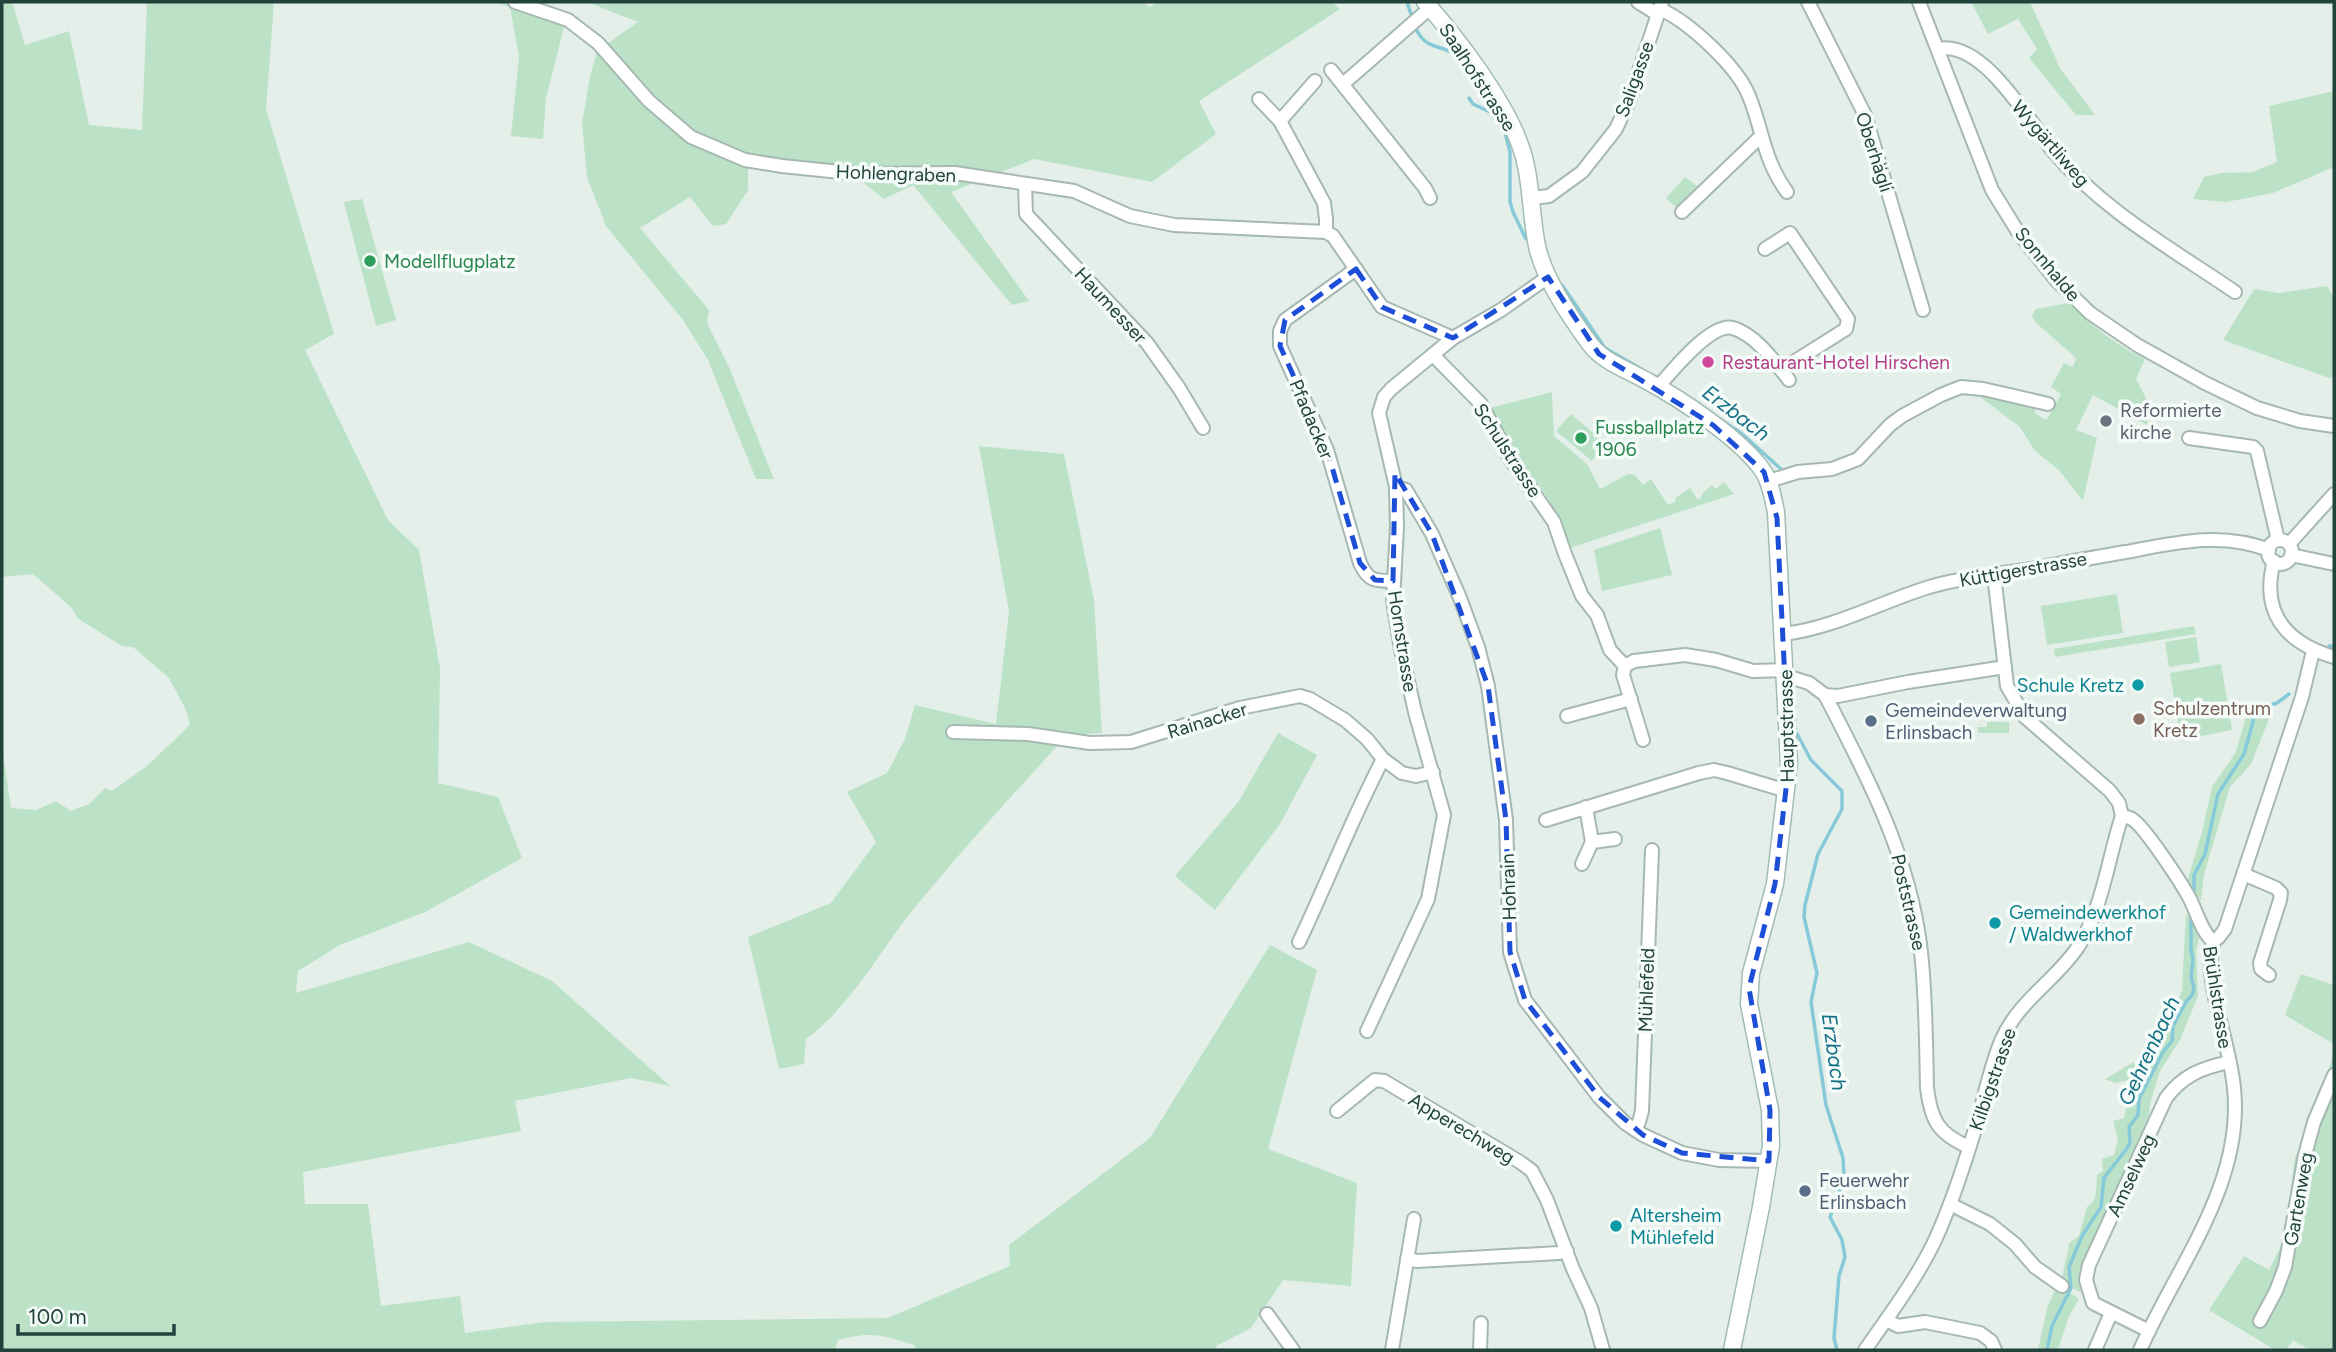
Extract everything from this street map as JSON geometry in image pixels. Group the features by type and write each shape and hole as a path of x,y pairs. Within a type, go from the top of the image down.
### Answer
{"main road":[{"name":"Saalhofstrasse","path":"1427,5 1472,61 1509,121 1520,143 1532,198"},
{"name":"Hauptstrasse","path":"1532,198 1537,245 1548,277 1582,332 1599,354 1658,387 1741,446 1769,481 1777,517 1789,763 1775,884 1749,988 1751,1024 1770,1110 1772,1132 1769,1161 1732,1350"}],"street":[{"name":"Hohlengraben","path":"515,2 568,20 598,43 649,100 691,136 745,160 859,173 955,173 1074,191 1130,216 1174,225 1325,232"},
{"path":"1638,2 1660,8 1691,29 1726,62 1748,93 1768,160 1787,192"},
{"name":"Oberhägli","path":"1808,2 1865,115 1923,310"},
{"name":"Sonnhalde","path":"1919,2 1992,190 2018,232 2056,280 2090,313 2137,345 2206,383 2257,408 2300,421 2334,426"},
{"path":"1343,84 1427,5"},
{"name":"Saligasse","path":"1532,198 1549,196 1582,172 1616,129 1629,101 1660,8"},
{"name":"Wygärtliweg","path":"1939,49 1959,50 1990,70 2055,153 2094,192 2113,209 2235,292"},
{"path":"1331,70 1425,188 1430,198"},
{"path":"1280,121 1315,81"},
{"path":"1259,99 1280,121 1324,203 1325,232 1334,236 1382,307 1453,338"},
{"path":"1682,212 1760,137"},
{"name":"Haumesser","path":"1025,184 1026,214 1147,343 1203,428"},
{"path":"1658,387 1708,336 1719,329 1732,327 1750,337 1785,375 1846,329 1848,319 1790,233 1765,249"},
{"name":"Pfadacker","path":"1356,269 1284,320 1280,331 1280,346 1327,450 1360,563 1366,575 1375,580 1393,581"},
{"name":"Hornstrasse","path":"1367,1031 1429,899 1444,815 1415,712 1393,601 1396,487 1379,413 1384,397 1391,389 1453,338 1501,310 1548,277"},
{"name":"Schulstrasse","path":"1433,355 1481,404 1517,470 1549,513 1582,596 1597,615 1610,650 1625,666"},
{"path":"1769,481 1798,472 1832,469 1858,459 1902,416 1961,387 1983,389 2049,404"},
{"path":"2189,438 2253,447 2257,451 2286,546 2286,562 2280,564 2271,556"},
{"name":"Hohrain","path":"1396,487 1406,490 1432,534 1478,647 1488,686 1506,820 1510,952 1525,1000 1598,1097 1634,1129 1657,1143 1682,1153 1719,1160 1769,1161"},
{"path":"2286,546 2334,494"},
{"name":"Küttigerstrasse","path":"1784,634 1821,626 1928,588 2201,539 2236,540 2271,556"},
{"path":"2334,564 2286,546 2272,544 2270,582 2277,617 2292,638 2313,651 2334,657"},
{"name":"Brühlstrasse","path":"1994,575 2007,686 2025,717 2110,791 2119,803 2122,816 2139,825 2177,878 2203,929 2213,942 2211,971 2234,1089 2231,1150 2218,1194 2140,1350"},
{"path":"2213,942 2225,929 2244,874 2302,697 2313,651"},
{"path":"1643,740 1623,675 1625,666 1634,661 1685,654 1753,671 1786,673 1809,683 1825,695 1838,696 2005,667"},
{"name":"Poststrasse","path":"1825,695 1889,824 1903,866 1920,943 1930,1111 1945,1134 1969,1147"},
{"name":"Rainacker","path":"953,732 1028,734 1090,743 1131,742 1240,708 1300,696 1345,720 1367,739 1383,759 1402,773 1416,776 1433,772"},
{"path":"1567,716 1631,699"},
{"path":"1299,942 1334,868 1357,808 1383,759"},
{"path":"1546,820 1714,770 1787,791"},
{"path":"1582,864 1592,842 1586,807"},
{"name":"Kilbigstrasse","path":"1866,1350 1926,1258 1950,1204 2007,1028 2024,1004 2076,950 2089,926 2122,816"},
{"path":"1592,842 1615,839"},
{"name":"Mühlefeld","path":"1634,1129 1642,1111 1652,850"},
{"path":"2244,874 2276,888 2281,893 2260,963 2261,970 2269,975"},
{"name":"Amselweg","path":"2149,1331 2096,1306 2087,1287 2087,1273 2162,1106 2177,1084 2191,1074 2229,1062"},
{"name":"Gartenweg","path":"2260,1321 2286,1267 2305,1155 2314,1122 2334,1075"},
{"name":"Apperechweg","path":"1337,1111 1375,1080 1384,1081 1532,1171 1591,1308 1603,1350"},
{"path":"1950,1204 1996,1228 2035,1266 2062,1286"},
{"path":"1392,1350 1414,1219"},
{"path":"1407,1259 1417,1261 1567,1251"},
{"path":"2095,1350 2111,1313"},
{"path":"1267,1314 1293,1350"},
{"path":"1886,1320 1899,1326 1925,1322 1980,1333 1991,1341 1995,1350"},
{"path":"1480,1350 1481,1323"}],"highlighted area":[{"path":"1356,269 1382,307 1453,338 1548,277 1599,354 1713,425 1764,472 1777,518 1789,763 1775,884 1749,988 1770,1110 1769,1161 1682,1153 1643,1135 1599,1097 1525,1000 1510,952 1506,820 1488,686 1432,534 1395,473 1393,581 1375,580 1360,563 1327,450 1280,346 1285,320"}],"green space":[{"path":"2,2 12,2 25,45 69,31 89,125 142,130 147,2 274,2 266,109 334,334 305,350 388,520 419,550 440,668 438,783 498,797 522,858 425,912 340,945 298,971 296,993 469,942 552,981 670,1086 631,1078 515,1101 521,1131 303,1172 305,1204 368,1204 381,1306 460,1296 465,1333 545,1322 888,1318 1010,1266 1009,1245 1150,1138 1270,945 1317,970 1268,1149 1357,1183 1351,1286 1283,1280 1251,1328 1216,1346 1217,1350 917,1350 914,1345 868,1335 838,1340 835,1350 2,1350 2,746 11,808 36,810 56,801 71,811 89,804 105,788 112,791 147,766 190,725 186,710 169,678 133,647 122,646 77,618 72,608 33,574 2,577"},
{"path":"495,2 526,2 567,16 546,98 543,139 511,136 519,57 510,7"},
{"path":"587,2 1142,2 1150,7 1157,2 1332,2 1340,9 1199,101 1216,134 1152,182 1034,159 951,192 1029,301 1012,305 913,185 884,199 859,179 748,168 748,190 726,224 713,226 690,197 640,228 709,310 707,323 729,367 774,479 756,479 708,360 683,320 606,226 587,177 582,124 597,51 638,22"},
{"path":"1971,2 2030,2 2060,68 2095,115 2076,115 2029,58 2037,49 2018,19 1988,34"},
{"path":"2334,91 2334,167 2273,193 2226,202 2193,199 2204,177 2222,173 2253,172 2277,162 2269,106"},
{"path":"1685,177 1701,189 1679,210 1666,198"},
{"name":"Modellflugplatz","path":"362,199 396,320 376,326 344,202"},
{"path":"2327,286 2334,298 2334,378 2223,340 2254,289 2279,293"},
{"path":"2069,303 2124,348 2145,359 2136,379 2150,406 2147,425 2093,395 2076,430 2097,438 2083,501 2059,470 2035,451 2020,427 1972,391 2033,406 2036,409 2034,412 2045,420 2048,418 2061,394 2051,387 2064,363 2073,367 2076,358 2035,322 2032,315 2036,309"},
{"path":"1552,392 1554,436 1587,464 1600,489 1628,474 1635,475 1643,485 1651,479 1668,505 1676,501 1675,498 1689,489 1689,486 1697,499 1712,485 1716,489 1724,482 1734,494 1570,548 1550,501 1507,442 1490,408"},
{"name":"Fussballplatz 1906","path":"1571,414 1606,444 1592,461 1556,431"},
{"path":"979,446 1064,454 1094,600 1102,733 1067,735 924,896 847,999 806,1039 804,1064 779,1069 748,937 831,903 876,842 847,792 887,773 905,739 915,705 996,724 1009,611"},
{"path":"1660,528 1672,575 1602,591 1594,550"},
{"path":"2117,594 2123,633 2047,645 2041,606"},
{"path":"2194,626 2196,634 2055,657 2054,649"},
{"path":"2196,637 2200,662 2169,667 2165,642"},
{"path":"2221,664 2232,730 2181,740 2170,673"},
{"path":"2265,708 2271,714 2251,764 2230,787 2204,874 2201,901 2187,882 2212,787 2236,752 2247,713"},
{"path":"1987,722 2009,722 2009,733 1978,733 1978,727 1987,727"},
{"path":"1278,733 1317,755 1280,824 1215,910 1175,876 1239,801"},
{"path":"2186,913 2200,935 2196,950 2198,996 2180,1040 2160,1071 2149,1115 2095,1241 2082,1262 2081,1293 2062,1281 2069,1243 2079,1236 2087,1207 2093,1202 2097,1175 2103,1171 2102,1159 2114,1155 2118,1139 2113,1121 2124,1118 2130,1094 2142,1077 2115,1083 2105,1079 2134,1062 2141,1077 2146,1071 2182,991"},
{"path":"2301,974 2334,985 2334,1044 2285,1015"},
{"path":"2334,1053 2334,1350 2312,1350 2293,1341 2286,1350 2275,1350 2209,1310 2244,1256 2269,1270 2285,1238 2295,1157 2304,1142"},
{"path":"2057,1285 2079,1299 2069,1316 2058,1350 2038,1350 2047,1308"}],"waterway":[{"name":"Erzbach","path":"1407,2 1412,17"},
{"name":"Erzbach","path":"1415,26 1425,41 1457,56 1463,63"},
{"name":"Erzbach","path":"1469,98 1473,104 1490,112 1505,132 1510,152 1510,202 1526,239"},
{"name":"Erzbach","path":"1562,285 1605,348 1643,370"},
{"name":"Erzbach","path":"1715,416 1741,433 1781,469"},
{"name":"Gehrenbach","path":"2329,646 2334,646"},
{"name":"Gehrenbach","path":"2194,895 2194,875 2205,854 2218,794 2244,754 2254,710 2277,703 2289,694"},
{"name":"Erzbach","path":"1796,732 1811,760 1842,791 1842,809 1818,854 1804,917 1817,973 1811,1002 1826,1105 1843,1158 1844,1178 1830,1217 1842,1240 1845,1257 1839,1276 1834,1338 1837,1350"},
{"name":"Gehrenbach","path":"2047,1350 2052,1326 2071,1288 2069,1267 2082,1236 2101,1207 2104,1178 2128,1147 2129,1127 2138,1115 2139,1099 2163,1052 2172,1041 2173,1026 2194,989 2191,976 2191,916"}],"place":[{"name":"Modellflugplatz","path":"370,261"},
{"name":"Restaurant-Hotel Hirschen","path":"1708,362"},
{"name":"Reformierte kirche","path":"2106,421"},
{"name":"Fussballplatz 1906","path":"1581,438"},
{"name":"Schule Kretz","path":"2138,685"},
{"name":"Schulzentrum Kretz","path":"2139,719"},
{"name":"Gemeindeverwaltung Erlinsbach","path":"1871,721"},
{"name":"Gemeindewerkhof / Waldwerkhof","path":"1995,923"},
{"name":"Feuerwehr Erlinsbach","path":"1805,1191"},
{"name":"Altersheim Mühlefeld","path":"1616,1226"}]}
